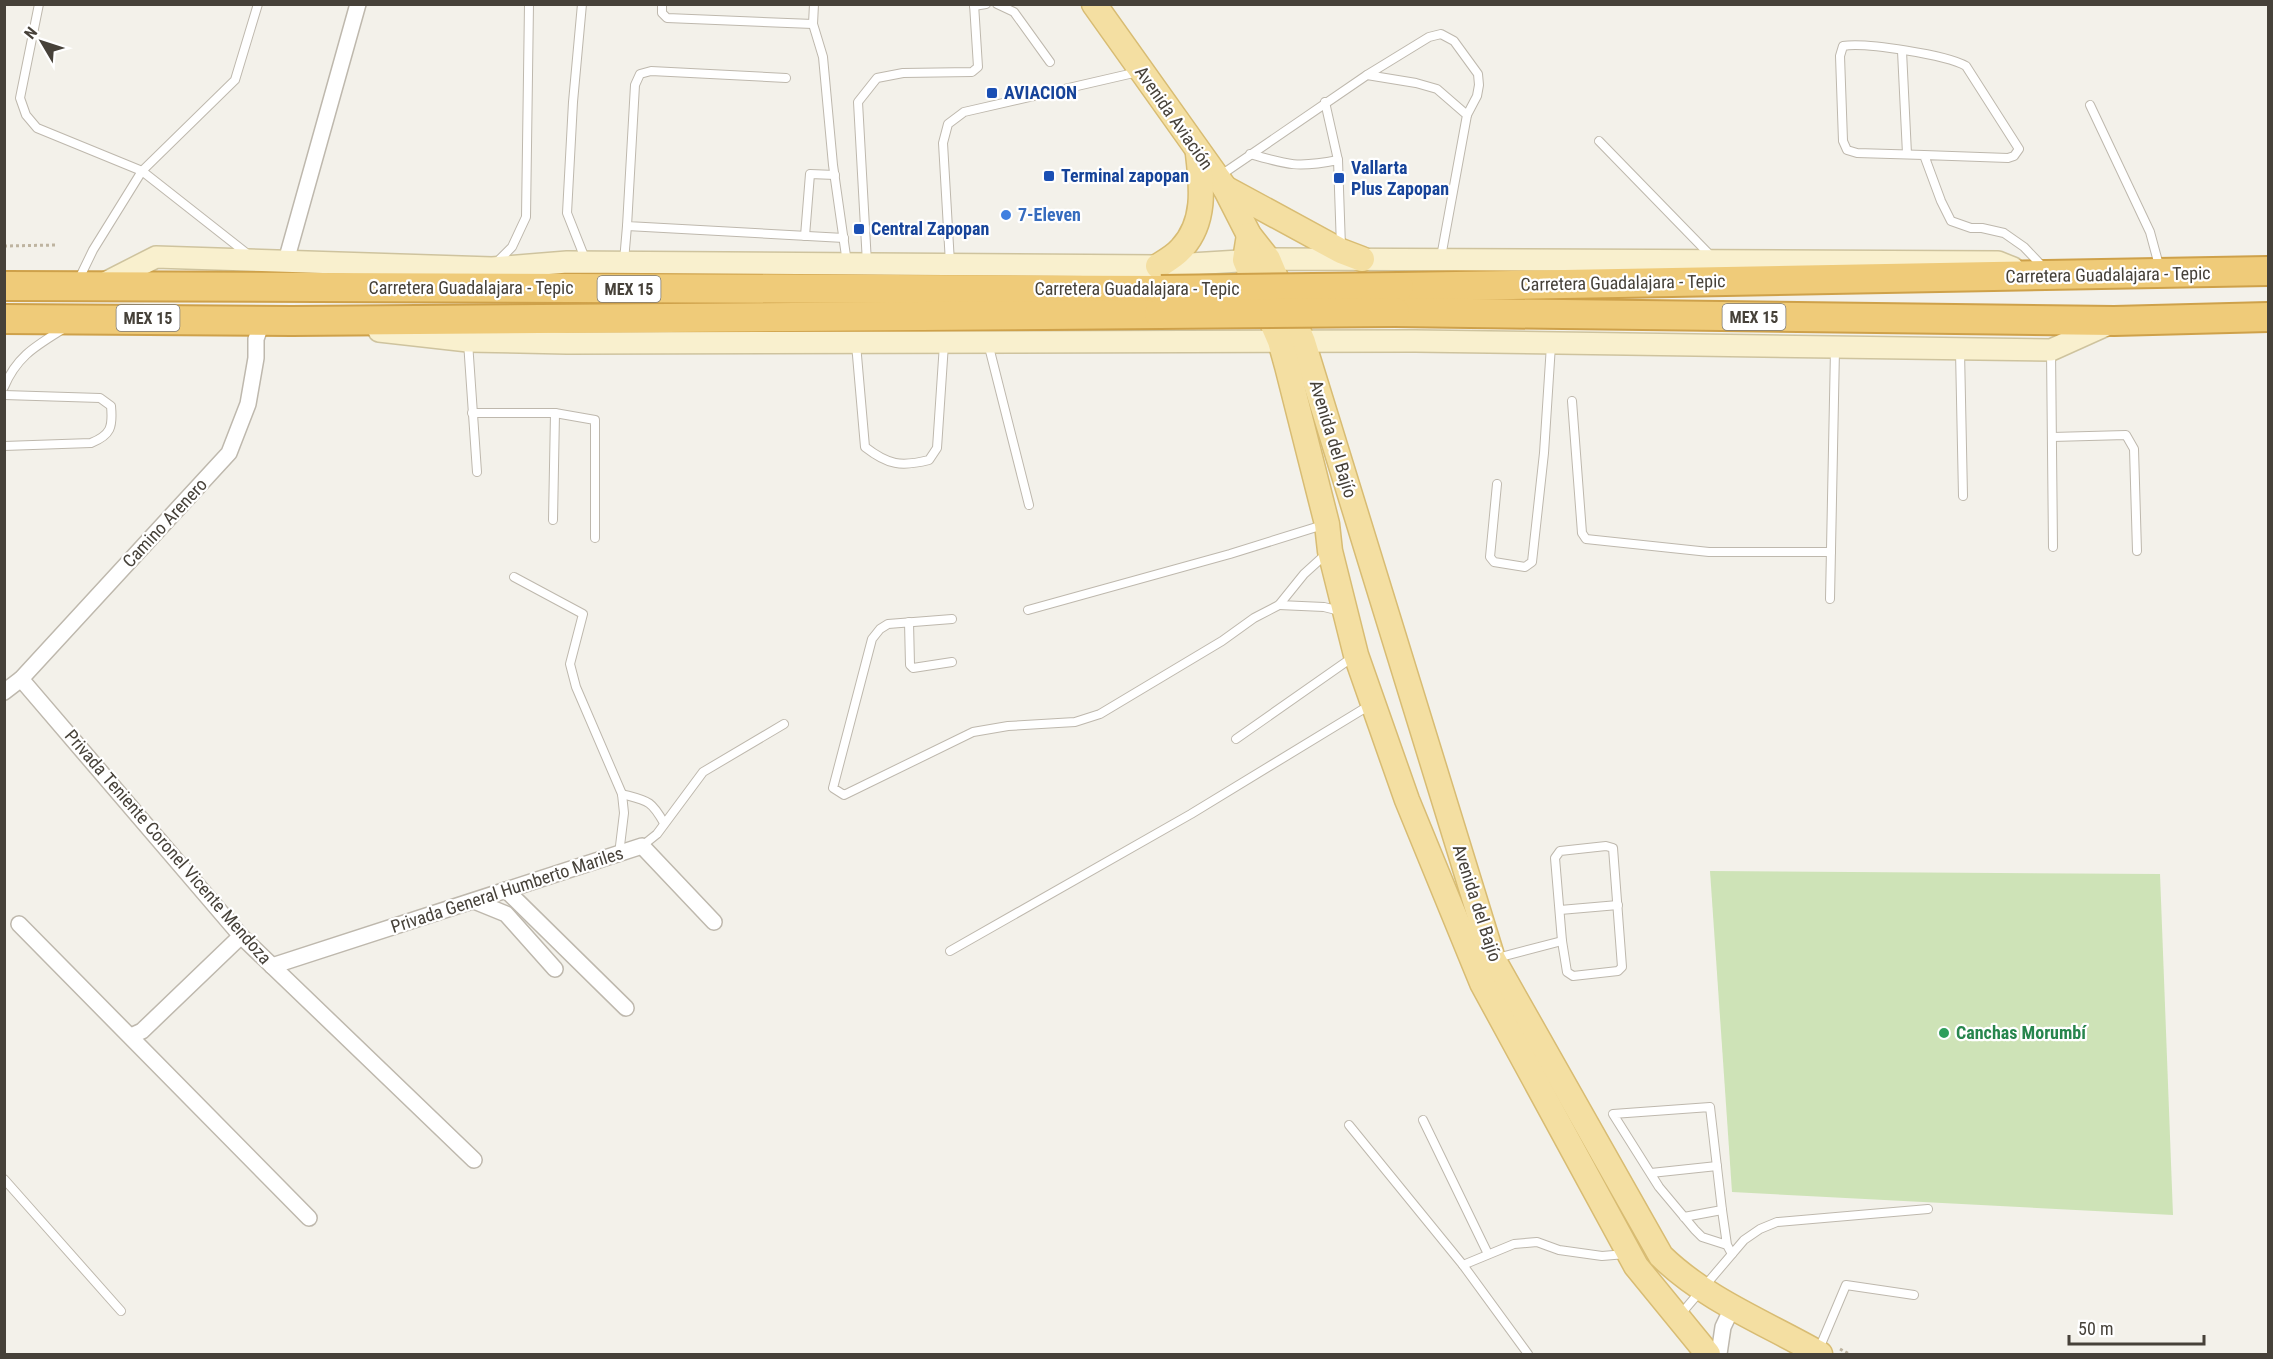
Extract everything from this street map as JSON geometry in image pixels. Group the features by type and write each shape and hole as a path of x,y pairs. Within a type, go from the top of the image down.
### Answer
{"highway":[{"name":"Carretera Guadalajara - Tepic","path":"1397,300 2042,276 2268,271"},
{"name":"Carretera Guadalajara - Tepic","path":"4,286 1159,290 1397,300 2114,321 2268,317"},
{"name":"Carretera Guadalajara - Tepic","path":"4,319 262,320 466,330 1159,290"}],"main road":[{"name":"Avenida Aviación","path":"1094,4 1221,183 1249,235 1257,260 1292,342"},
{"path":"1159,290 1192,233 1198,218 1202,201 1198,152"},
{"path":"1221,183 1351,255"},
{"path":"86,287 156,257 492,268 586,262 950,265 1159,290 1257,260 1351,255 1420,259 1998,262 2042,276"},
{"path":"1415,341 1386,317 1381,308 1379,295 1381,285 1394,268 1420,259"},
{"path":"1155,343 1177,311 1179,300 1174,283 1159,290"},
{"path":"466,330 856,343 1415,341 2051,350 2114,321"},
{"name":"Avenida del Bajío","path":"1292,342 1327,524 1330,551 1356,655 1407,800 1482,983 1636,1266 1708,1354"},
{"name":"Avenida del Bajío","path":"1292,342 1493,959 1661,1256 1679,1273 1732,1308 1819,1354"}],"street":[{"path":"286,261 358,4"},
{"name":"Camino Arenero","path":"4,692 21,679 229,453 248,404 256,358 256,339 262,320"},
{"name":"Privada Teniente Coronel Vicente Mendoza","path":"21,679 241,936 474,1160"},
{"name":"Privada General Humberto Mariles","path":"272,966 642,846 714,922"},
{"path":"506,890 626,1008"},
{"path":"474,901 506,914 555,969"},
{"path":"19,924 123,1032 131,1036 309,1218"},
{"path":"131,1036 142,1031 241,936"},
{"path":"1719,1354 1723,1327 1732,1308"}],"lane":[{"path":"39,4 20,98 26,116 37,128 142,171 256,260"},
{"path":"86,287 93,250 142,171 217,100 234,80 258,4"},
{"path":"492,268 512,247 526,217 530,4"},
{"path":"582,4 573,102 567,213 586,262"},
{"path":"662,4 662,13 667,18 813,24"},
{"path":"814,4 813,24 823,57 844,238 857,264"},
{"path":"857,264 858,102 877,78 903,73 972,72 978,67 974,5 986,4"},
{"path":"997,4 1014,12 1050,62"},
{"path":"1221,183 1250,154 1325,102 1429,37 1441,34 1455,40 1478,74 1479,85 1477,96 1467,115 1441,259"},
{"path":"1854,44 1902,51 1957,61 1972,71 2019,149 2014,156 2008,158 1857,153 1847,150 1843,141 1840,56 1843,46 1854,44"},
{"path":"1902,51 1907,154"},
{"path":"624,263 635,85 640,74 651,71 786,78"},
{"path":"950,265 943,143 948,124 964,112 1141,71"},
{"path":"1367,75 1437,89 1467,115"},
{"path":"1325,102 1338,160 1351,255"},
{"path":"2090,105 2150,232 2161,273"},
{"path":"1599,141 1715,260"},
{"path":"1250,154 1290,165 1310,166 1338,160"},
{"path":"1924,155 1941,201 1952,221 1971,228 2004,233 2024,247 2042,276"},
{"path":"805,236 810,174 835,175"},
{"path":"627,226 844,238"},
{"path":"4,387 13,369 26,353 81,318"},
{"path":"466,330 477,472"},
{"path":"856,343 865,447 880,459 909,465 929,460 937,448 944,343"},
{"path":"988,343 1029,505"},
{"path":"1497,484 1490,557 1494,562 1525,567 1532,562 1544,453 1551,343"},
{"path":"1830,598 1835,347"},
{"path":"1960,349 1963,496"},
{"path":"2051,350 2053,547"},
{"path":"4,395 100,398 111,406 113,423 104,438 92,443 4,447"},
{"path":"1572,401 1582,532 1586,539 1709,552 1831,552"},
{"path":"472,413 555,413 595,420 595,538"},
{"path":"554,520 555,413"},
{"path":"2052,437 2126,435 2134,449 2137,551"},
{"path":"1028,610 1327,524"},
{"path":"952,619 888,624 880,629 872,639 833,788 838,793 844,795 973,732 1008,726 1075,722 1100,714 1222,641 1254,618 1279,605 1304,574 1330,551"},
{"path":"514,578 583,614 570,664 576,687 622,794 624,813 619,854"},
{"path":"1279,605 1324,607 1347,612"},
{"path":"909,622 910,665 913,668 952,662"},
{"path":"1236,739 1356,655"},
{"path":"950,951 1191,814 1373,703"},
{"path":"642,846 657,834 703,772 784,724"},
{"path":"622,794 644,800 654,806 664,824"},
{"path":"1606,846 1613,848 1618,905 1622,967 1618,971 1573,976 1567,972 1562,941 1556,858 1560,851 1606,846"},
{"path":"1560,910 1618,905"},
{"path":"1493,959 1562,941"},
{"path":"1727,1245 1702,1237 1684,1217 1651,1173 1613,1114 1710,1107 1727,1245 1732,1254"},
{"path":"1423,1120 1488,1254"},
{"path":"1349,1125 1463,1265 1528,1354"},
{"path":"1651,1173 1717,1166"},
{"path":"4,1179 121,1311"},
{"path":"1679,1316 1744,1240 1760,1229 1777,1222 1928,1209"},
{"path":"1684,1217 1722,1210"},
{"path":"1463,1265 1514,1244 1537,1242 1558,1250 1602,1256 1630,1254"},
{"path":"1819,1354 1846,1285 1914,1295"}],"path":[{"path":"4,246 56,245"}],"green space":[{"name":"Canchas Morumbí","path":"1710,871 2160,874 2173,1215 1732,1192"}],"place":[{"name":"AVIACION","path":"992,93"},
{"name":"Terminal zapopan","path":"1049,176"},
{"name":"Vallarta Plus Zapopan","path":"1339,178"},
{"name":"7-Eleven","path":"1006,215"},
{"name":"Central Zapopan","path":"859,229"},
{"name":"Canchas Morumbí","path":"1944,1033"}]}
